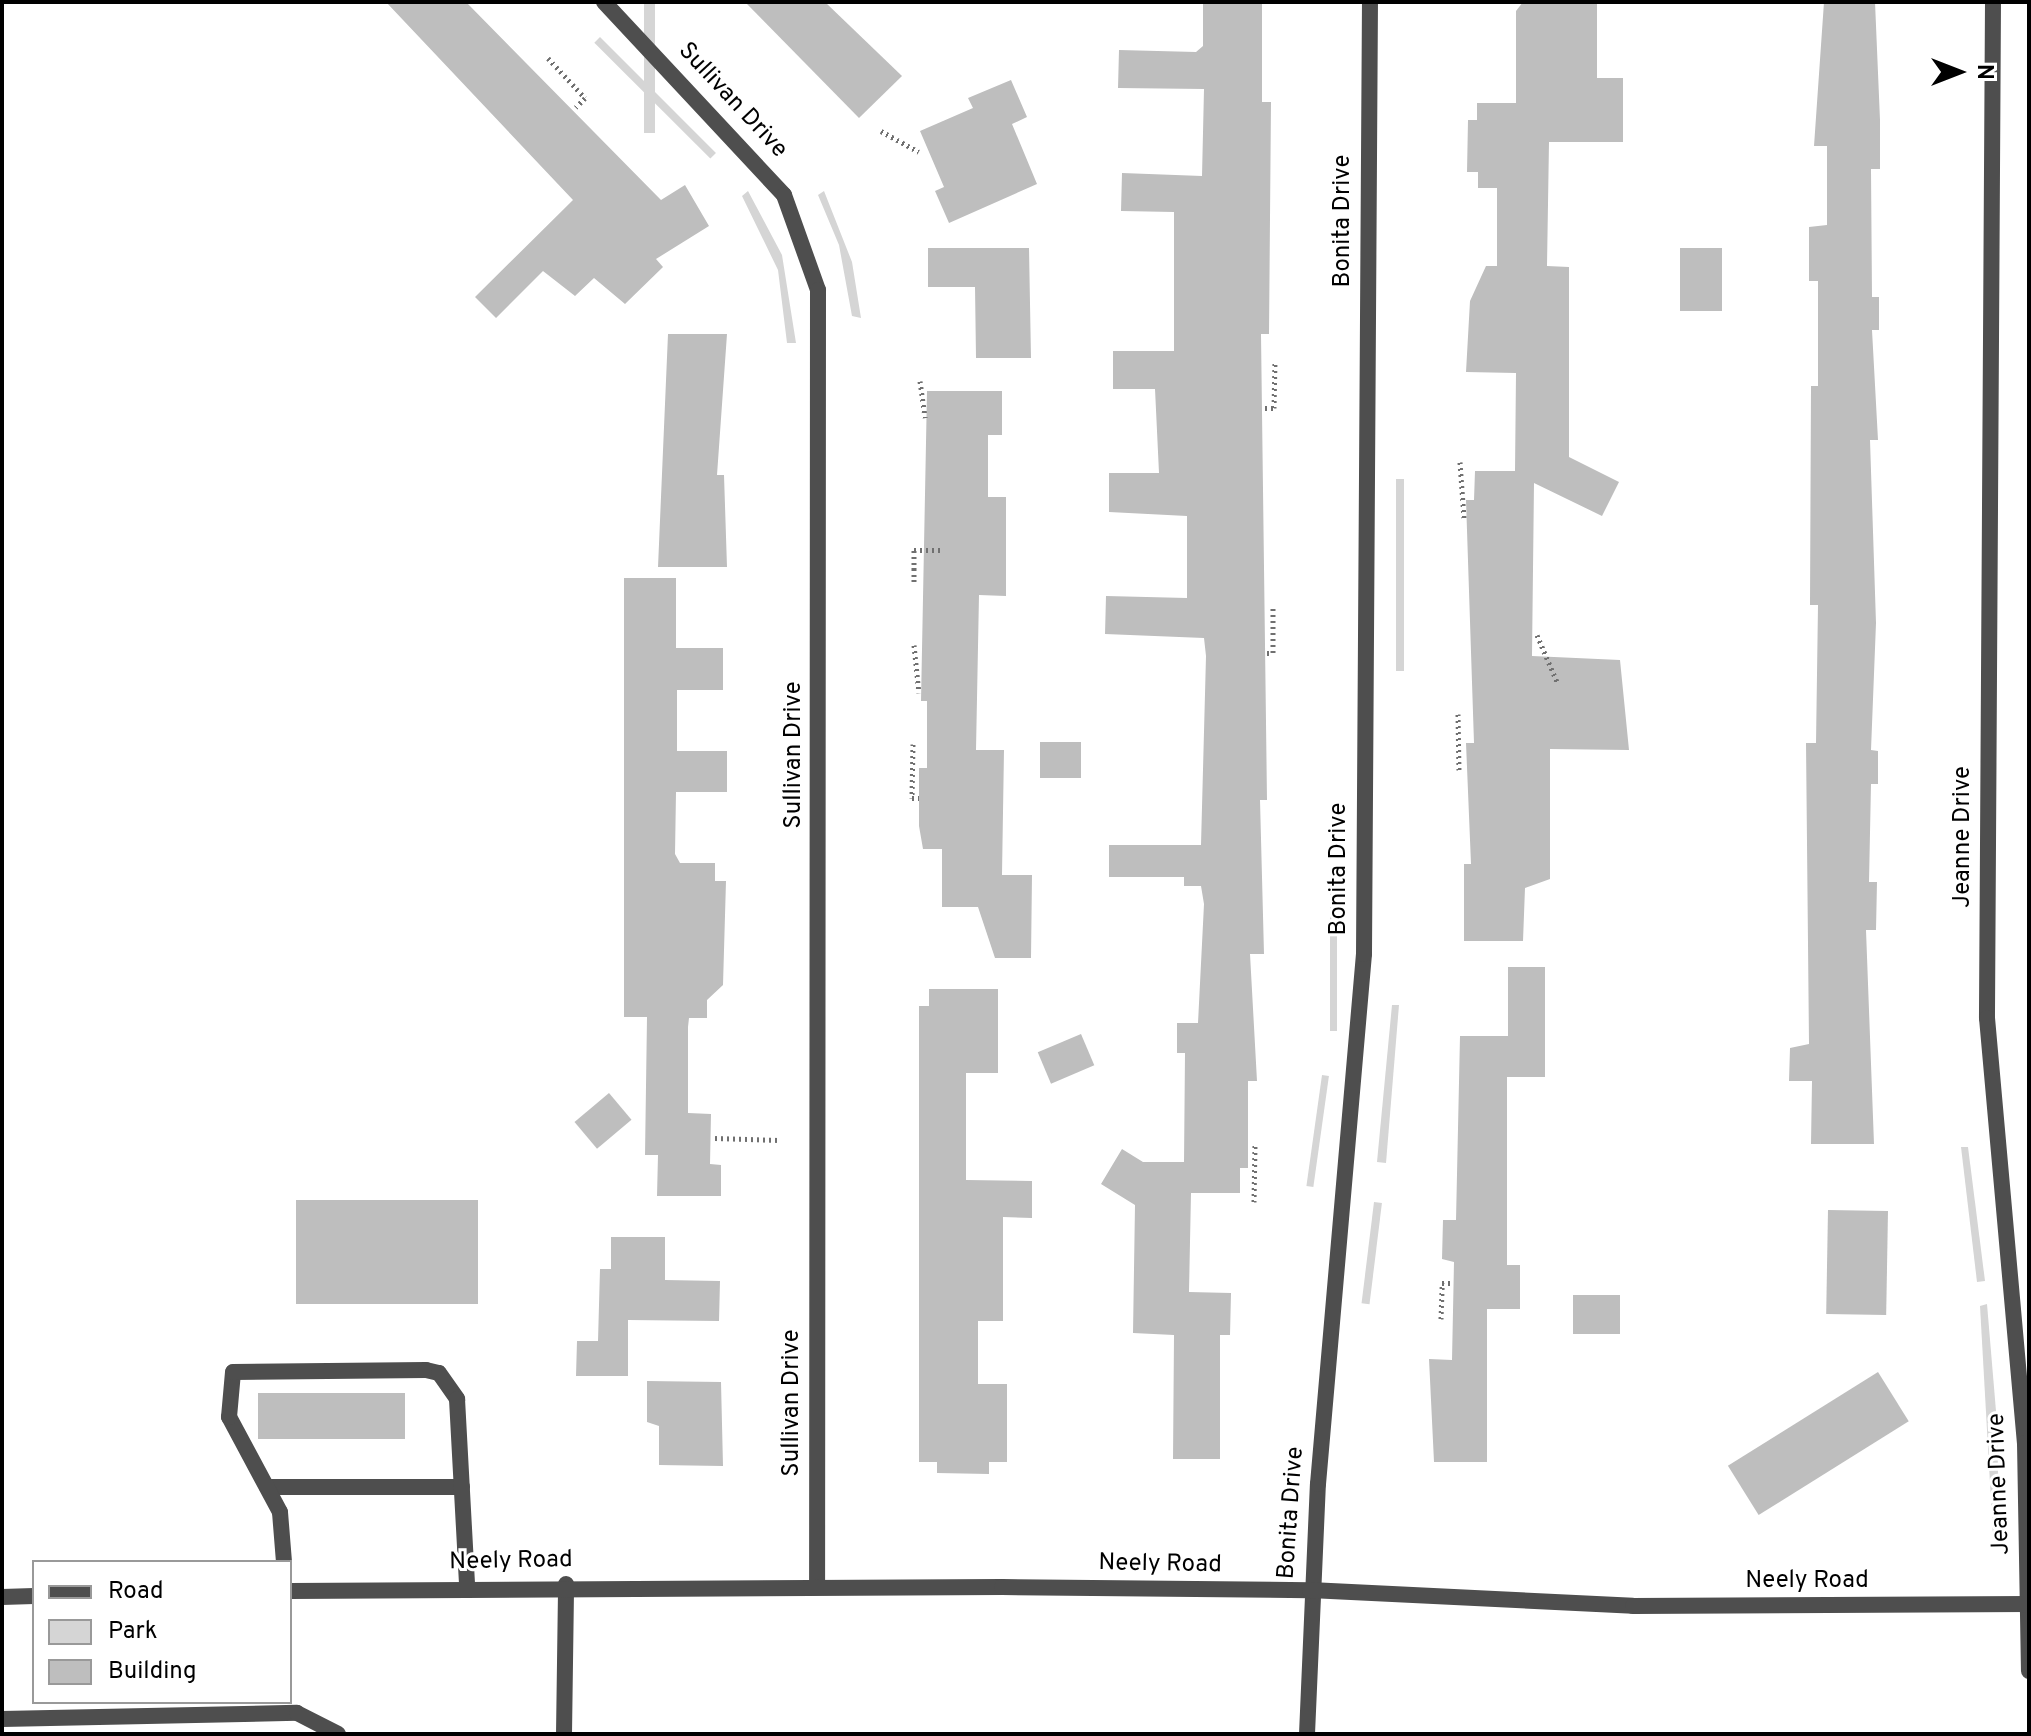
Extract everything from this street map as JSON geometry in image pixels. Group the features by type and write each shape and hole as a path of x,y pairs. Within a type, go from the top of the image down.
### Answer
{"street":[{"name":"Sullivan Drive","path":"604,2 784,195 818,290 817,1586"},
{"name":"Bonita Drive","path":"1307,1734 1310,1590 1363,987 1370,2"},
{"name":"Jeanne Drive","path":"1993,2 1987,1018 2024,1429 2029,1671"},
{"path":"284,1560 280,1512 229,1417 233,1372 251,1367 439,1373 457,1399 467,1586"},
{"path":"267,1487 462,1487"},
{"name":"Neely Road","path":"292,1591 566,1584 1310,1590 1633,1606 2029,1604"},
{"path":"564,1734 566,1584"},
{"path":"2,1597 32,1596"},
{"path":"2,1719 297,1713 338,1734"}],"path":[{"path":"548,58 585,98 576,107"},
{"path":"881,131 919,152"},
{"path":"1265,408 1274,408 1275,361"},
{"path":"920,381 925,418"},
{"path":"1460,462 1464,518"},
{"path":"914,582 914,550 944,550"},
{"path":"1267,653 1273,653 1273,608"},
{"path":"1537,635 1558,684"},
{"path":"914,645 919,693"},
{"path":"1458,714 1459,770"},
{"path":"913,744 912,798 919,798"},
{"path":"715,1138 779,1140"},
{"path":"1254,1202 1255,1144"},
{"path":"1441,1319 1442,1283 1454,1283"}],"green space":[{"path":"644,2 655,2 655,133 644,133"},
{"path":"600,37 716,153 710,159 594,43"},
{"path":"748,191 782,255 796,343 787,343 778,270 742,196"},
{"path":"824,191 852,262 861,318 852,316 839,245 818,195"},
{"path":"1396,479 1404,479 1404,671 1396,671"},
{"path":"1330,869 1337,869 1337,1031 1330,1031"},
{"path":"1392,1005 1399,1005 1386,1163 1377,1162"},
{"path":"1322,1075 1329,1076 1313,1187 1306,1186"},
{"path":"1961,1147 1968,1147 1985,1281 1977,1282"},
{"path":"1374,1202 1382,1203 1370,1304 1362,1303"},
{"path":"1987,1304 1997,1423 1999,1518 1993,1536 1980,1306"}],"building":[{"path":"386,2 466,2 661,200 685,185 709,226 656,259 663,267 625,304 594,278 575,296 543,271 496,318 475,297 573,200"},
{"path":"745,2 825,2 902,76 859,118"},
{"path":"1203,2 1262,2 1262,102 1271,102 1269,334 1261,334 1267,800 1260,800 1264,954 1250,954 1257,1081 1248,1081 1248,1168 1240,1168 1240,1193 1191,1193 1189,1292 1231,1293 1230,1335 1220,1335 1220,1459 1173,1459 1174,1335 1133,1333 1135,1205 1101,1184 1122,1149 1143,1162 1184,1162 1185,1053 1177,1053 1177,1023 1198,1023 1204,904 1201,886 1184,886 1184,877 1109,877 1109,845 1201,845 1206,656 1204,638 1105,634 1106,596 1187,598 1187,516 1109,512 1109,473 1159,473 1155,389 1113,389 1113,351 1174,351 1174,212 1121,211 1122,173 1202,176 1204,89 1118,88 1119,50 1196,52 1203,46"},
{"path":"1523,2 1597,2 1597,78 1623,78 1623,142 1549,142 1547,266 1569,267 1569,457 1619,482 1602,516 1534,483 1532,656 1620,660 1629,750 1550,749 1550,879 1525,888 1523,941 1464,941 1464,864 1471,864 1466,743 1474,743 1466,500 1474,500 1475,471 1515,471 1516,373 1466,372 1470,301 1486,266 1497,266 1497,188 1478,188 1478,172 1467,172 1468,120 1477,120 1477,103 1516,103 1516,11"},
{"path":"1824,2 1875,2 1880,169 1871,169 1872,297 1879,297 1879,330 1872,330 1878,440 1870,440 1876,623 1871,750 1878,751 1878,784 1871,784 1869,882 1877,882 1876,930 1866,930 1874,1144 1811,1144 1812,1081 1789,1081 1790,1048 1809,1044 1806,743 1816,743 1818,605 1810,605 1811,386 1818,386 1818,281 1809,281 1809,227 1827,225 1827,146 1814,146"},
{"path":"1011,80 1027,117 1012,124 1037,184 949,223 935,191 944,187 920,131 973,108 968,98"},
{"path":"928,248 1029,248 1031,358 976,358 975,287 928,287"},
{"path":"1680,248 1722,248 1722,311 1680,311"},
{"path":"668,334 727,334 717,475 724,475 727,567 658,567"},
{"path":"927,391 1002,391 1002,435 988,435 988,497 1006,497 1006,596 979,595 976,750 1004,750 1002,875 1032,875 1031,958 995,958 978,907 942,907 942,849 923,849 919,826 919,768 927,768 927,701 921,701"},
{"path":"624,578 676,578 676,648 723,648 723,690 677,690 677,751 727,751 727,792 676,792 675,854 680,863 715,863 715,881 726,881 723,985 707,1000 707,1018 689,1018 688,1027 688,1113 711,1114 710,1164 721,1165 721,1196 657,1196 658,1155 645,1155 647,1017 624,1017"},
{"path":"1040,742 1081,742 1081,778 1040,778"},
{"path":"1508,967 1545,967 1545,1077 1507,1077 1507,1265 1520,1265 1520,1309 1487,1309 1487,1462 1434,1462 1429,1359 1452,1360 1454,1262 1442,1259 1443,1220 1456,1220 1460,1036 1508,1036"},
{"path":"929,989 998,989 998,1073 966,1073 966,1180 1032,1181 1032,1218 1003,1217 1003,1321 978,1321 978,1384 1007,1384 1007,1462 989,1462 989,1474 937,1473 937,1462 919,1462 919,1006 929,1006"},
{"path":"1081,1034 1094,1065 1051,1084 1038,1052"},
{"path":"609,1093 631,1120 597,1149 575,1122"},
{"path":"296,1200 478,1200 478,1304 296,1304"},
{"path":"1828,1210 1888,1211 1886,1315 1826,1314"},
{"path":"611,1237 665,1237 665,1280 720,1281 719,1321 628,1320 628,1376 576,1376 577,1341 598,1341 600,1269 611,1269"},
{"path":"1573,1295 1620,1295 1620,1334 1573,1334"},
{"path":"1878,1372 1909,1421 1759,1515 1728,1466"},
{"path":"647,1381 721,1382 723,1466 659,1465 659,1426 647,1422"},
{"path":"258,1393 405,1393 405,1439 258,1439"}]}
